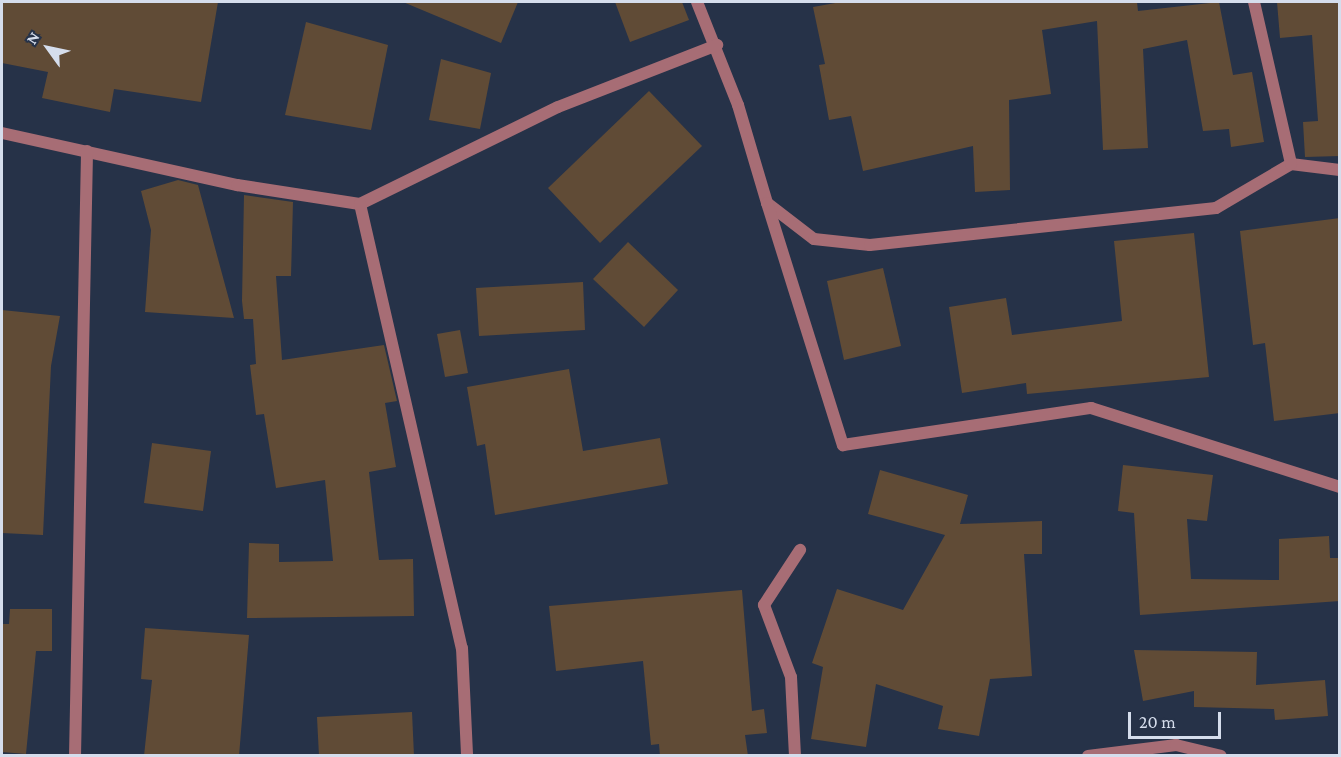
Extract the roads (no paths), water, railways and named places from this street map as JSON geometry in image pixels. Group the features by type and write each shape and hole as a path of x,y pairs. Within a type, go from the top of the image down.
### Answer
{"street":[{"path":"698,2 717,45 843,445 1091,408 1340,486"},
{"path":"1254,2 1291,164"},
{"path":"2,134 237,185 360,204 558,107 717,45"},
{"path":"75,756 87,151"},
{"path":"767,203 814,239 870,244 1216,208 1291,164 1340,170"},
{"path":"360,204 462,648 467,756"},
{"path":"795,756 791,677 764,605 800,550"},
{"path":"1088,756 1176,746 1221,756"}]}
